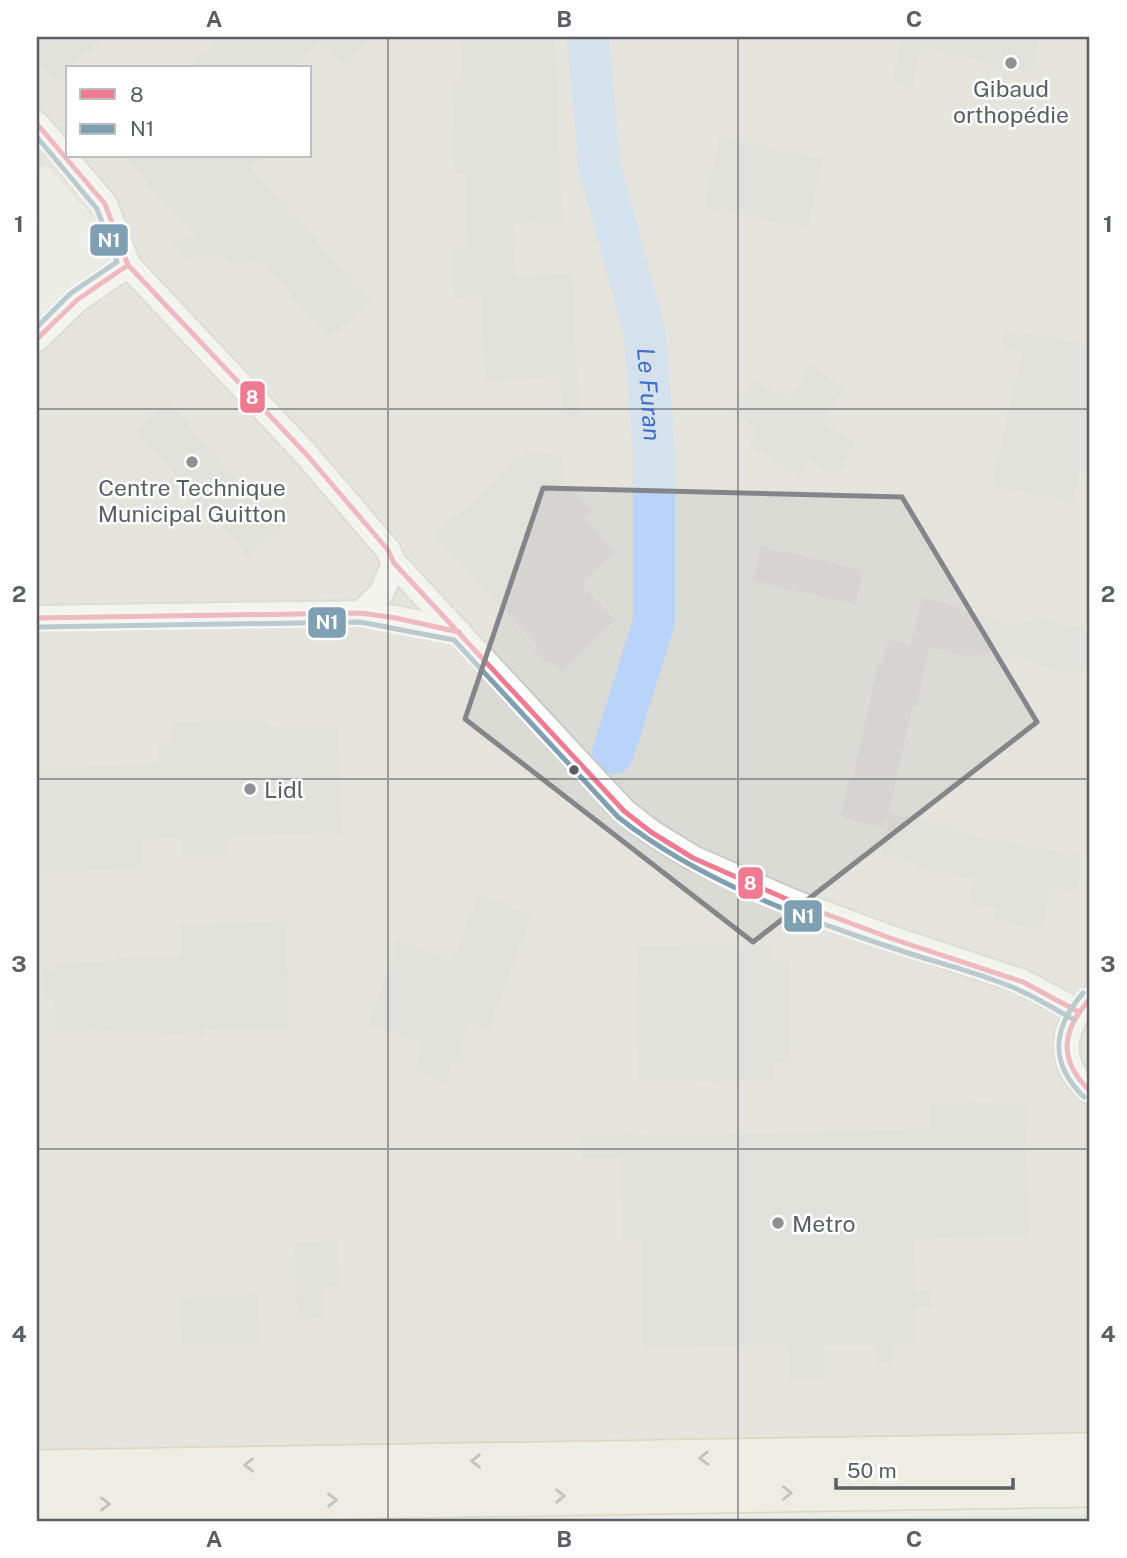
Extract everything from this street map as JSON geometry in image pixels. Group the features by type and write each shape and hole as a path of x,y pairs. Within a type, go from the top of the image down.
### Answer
{"highway":[{"path":"37,1469 1090,1452"},
{"path":"37,1505 1090,1488"}],"street":[{"path":"37,124 105,204 128,265 306,454 388,550 394,563 624,811 651,832 693,858 804,906 1084,1005 1070,1025 1067,1055 1072,1070 1090,1091"},
{"path":"37,340 77,300 128,265"},
{"path":"361,613 382,592 394,563"},
{"path":"37,618 361,613 459,632"}],"highlighted area":[{"path":"543,488 902,497 1037,722 753,942 465,719"}],"shaded area":[{"path":"37,37 1090,37 1090,1506 37,1452 37,354 128,257 46,164 37,172"}],"green space":[{"path":"1090,1514 1090,1521 515,1521"}],"building":[{"path":"37,37 106,37 73,66 66,66 66,72 54,83 37,64"},
{"path":"220,37 376,37 343,67 322,43 296,66 186,66"},
{"path":"459,37 556,37 563,223 514,225 517,276 573,273 580,416 561,417 559,379 484,382 481,299 454,300 452,248 467,247 464,174 454,174 451,84 461,84"},
{"name":"Gibaud orthopédie","path":"901,37 1040,37 1032,73 922,49 913,88 891,82"},
{"path":"719,135 824,159 808,230 703,207"},
{"path":"123,158 263,158 253,167 372,301 329,339 261,263 230,267 219,256 187,261 167,238 193,235"},
{"path":"1003,330 1024,334 1025,331 1090,345 1090,476 1080,473 1074,504 991,485 1021,352 1000,347"},
{"path":"810,364 846,387 824,422 858,443 836,478 809,462 800,477 748,445 757,430 731,413 754,378 788,399"},
{"name":"Centre Technique Municipal Guitton","path":"167,399 282,528 249,559 133,430"},
{"path":"524,451 564,453 563,479 594,511 586,519 617,552 583,584 617,620 561,673 550,661 546,664 531,649 535,645 433,536"},
{"path":"760,545 865,569 857,606 752,582"},
{"path":"921,597 961,606 960,610 1017,624 1018,618 1032,621 1032,615 1090,629 1090,670 1084,668 1082,677 990,652 989,657 975,654 974,658 930,649 917,709 913,708 890,812 960,827 959,832 1086,856 1078,895 1052,890 1043,931 991,920 994,909 967,903 972,880 913,867 914,863 881,855 888,819 886,829 839,818 848,777 852,777 877,662 881,663 887,639 910,644"},
{"path":"267,720 267,726 340,725 342,835 227,837 227,858 182,859 182,838 142,839 143,869 37,872 37,769 64,769 64,765 158,763 158,743 171,743 170,722"},
{"path":"477,894 533,914 489,1032 469,1024 460,1049 465,1060 453,1065 446,1084 413,1071 423,1045 367,1024 398,939 452,960"},
{"path":"287,921 290,1029 205,1030 205,1035 161,1036 161,1031 55,1033 54,998 43,998 42,968 54,968 53,963 115,961 114,956 180,955 180,924"},
{"path":"773,944 773,961 790,961 792,1064 774,1064 775,1081 638,1083 636,946"},
{"name":"Metro","path":"1027,1101 1030,1236 916,1239 917,1290 931,1290 932,1308 917,1308 917,1345 893,1346 894,1364 875,1364 875,1346 825,1346 826,1380 788,1381 788,1347 642,1349 641,1243 622,1243 621,1160 582,1160 581,1135 929,1129 929,1103"},
{"path":"338,1241 339,1288 325,1288 325,1318 296,1319 294,1242"},
{"path":"260,1294 261,1345 180,1347 179,1296"}],"waterway":[{"name":"Le Furan","path":"588,37 599,164 645,334 654,455 654,621 613,753"}],"transit line":[{"name":"8","path":"37,124 105,204 128,265 306,454 388,550 394,563 624,811 651,832 693,858 791,901 893,939 1023,982 1077,1011"},
{"name":"N1","path":"37,137 97,209 117,262 71,293 37,327"},
{"name":"8","path":"37,339 77,300 128,265"},
{"name":"8","path":"37,618 361,613 459,632"},
{"name":"N1","path":"37,627 360,622 454,640 618,817 684,861 755,897 793,912 868,940 1008,985 1073,1019"},
{"name":"N1","path":"1083,993 1065,1020 1059,1046 1065,1071 1084,1097"},
{"name":"8","path":"1090,999 1073,1023 1067,1045 1072,1068 1090,1091"}],"place":[{"name":"Gibaud orthopédie","path":"1011,63"},
{"name":"Centre Technique Municipal Guitton","path":"192,462"},
{"name":"Lidl","path":"250,789"},
{"name":"Metro","path":"778,1223"}]}
